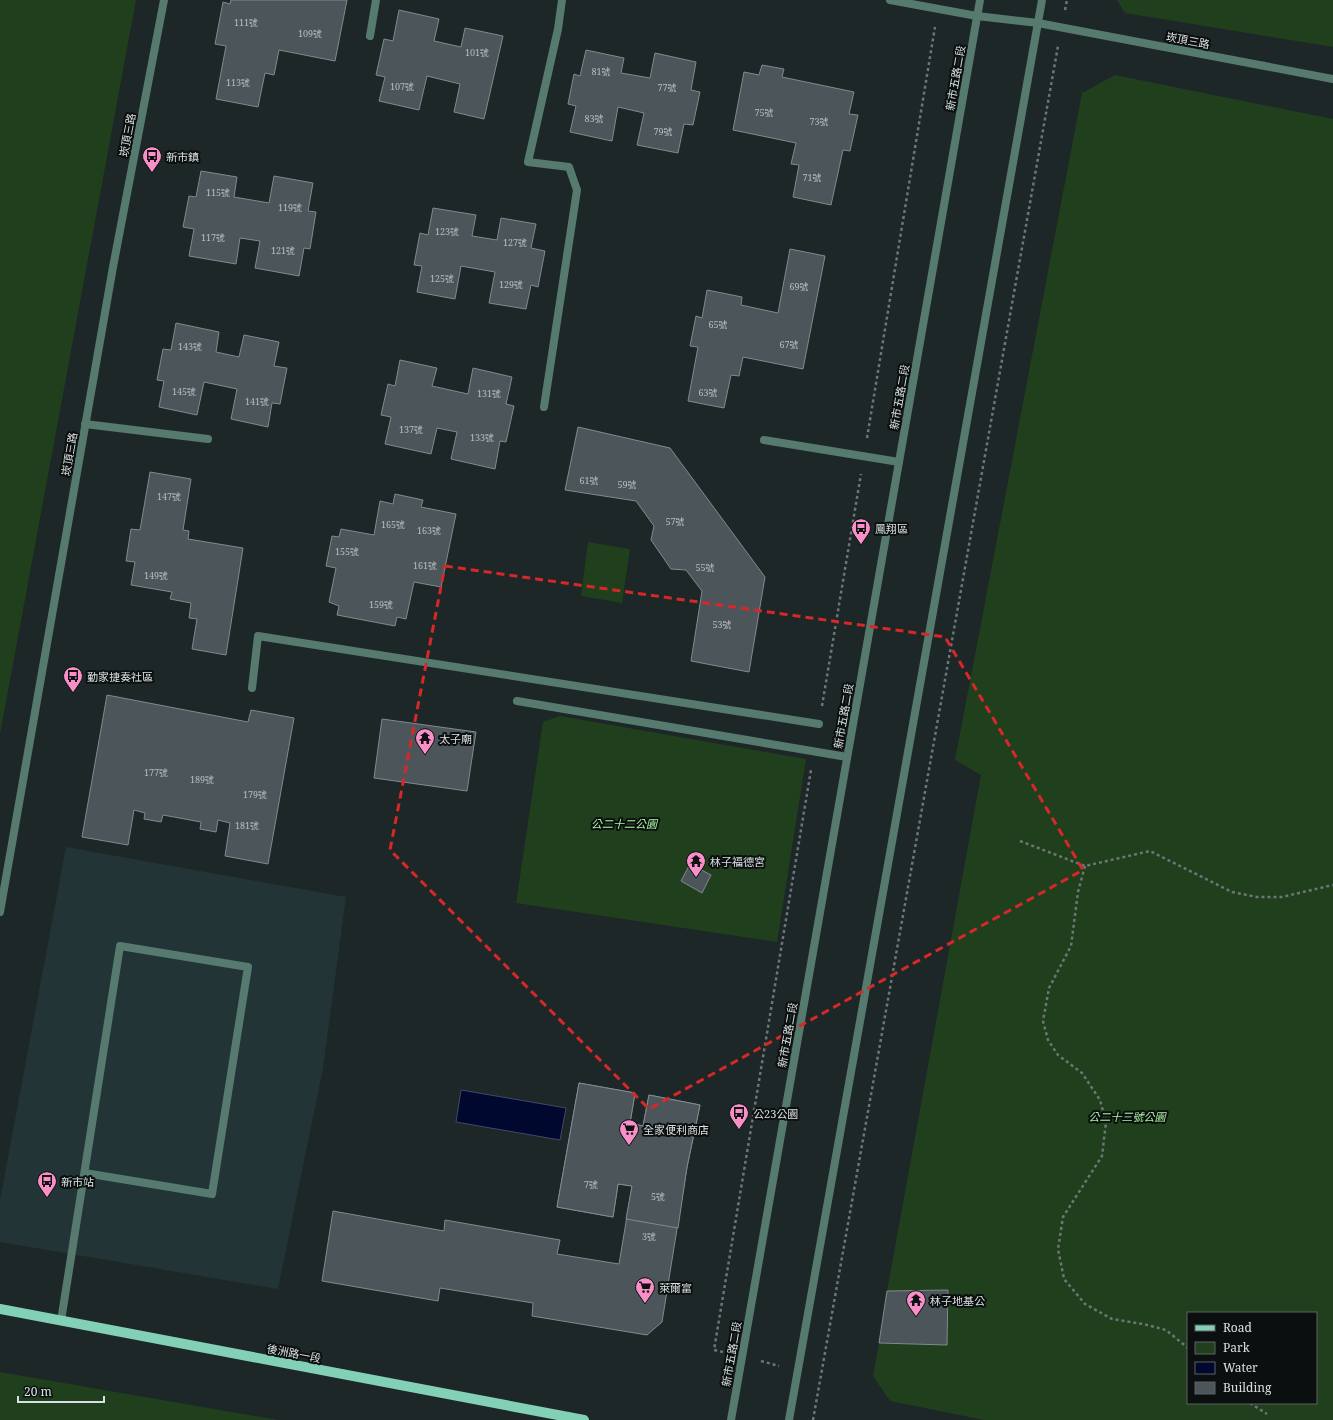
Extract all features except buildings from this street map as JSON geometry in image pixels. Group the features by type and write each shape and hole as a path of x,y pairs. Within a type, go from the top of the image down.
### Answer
{"main road":[{"name":"後洲路一段","path":"0,1310 584,1420"}],"street":[{"name":"崁頂三路","path":"0,912 85,424 164,0"},
{"path":"370,36 376,0"},
{"path":"544,407 577,190 568,167 528,162 558,29 562,0"},
{"path":"890,0 977,16"},
{"name":"新市五路二段","path":"731,1420 980,0"},
{"path":"789,1420 1042,0"},
{"name":"崁頂三路","path":"977,16 1038,23 1333,79"},
{"path":"85,424 208,439"},
{"path":"764,440 899,462"},
{"path":"252,688 258,636 819,724"},
{"path":"517,701 847,757"},
{"path":"61,1321 120,946 248,967 212,1194 85,1173"}],"path":[{"path":"813,1420 1067,0"},
{"path":"1020,841 1085,866 1150,851 1232,892 1257,897 1282,897 1333,885"},
{"path":"1085,866 1078,892 1071,946 1048,988 1043,1021 1048,1040 1058,1055 1082,1073 1100,1100 1106,1122 1102,1156 1063,1217 1058,1249 1064,1279 1084,1304 1112,1319 1143,1324 1166,1330 1187,1347"},
{"path":"1252,1404 1267,1414"}],"highlighted area":[{"path":"445,566 945,637 1083,870 649,1109 390,850"}],"shaded area":[{"path":"66,847 346,897 323,1068 278,1289 0,1242 0,1200"}],"green space":[{"path":"0,0 136,0 0,734"},
{"path":"1117,0 1333,0 1333,47 1125,13"},
{"name":"公二十三號公園","path":"1115,75 1333,119 1333,1420 984,1420 890,1401 873,1376 879,1343 947,1345 948,1290 887,1291 981,775 955,760 1082,93"},
{"path":"588,542 630,549 622,603 581,596"},
{"name":"公二十二公園","path":"560,716 806,759 777,942 516,903 543,722"},
{"path":"0,1372 278,1420 0,1420"}],"water":[{"path":"461,1090 566,1108 560,1140 456,1122"}],"place":[{"name":"新市鎮","path":"152,173"},
{"name":"鳳翔區","path":"861,545"},
{"name":"勤家捷奏社區","path":"73,693"},
{"name":"太子廟","path":"425,755"},
{"name":"林子福德宮","path":"696,878"},
{"name":"公23公園","path":"739,1130"},
{"name":"全家便利商店","path":"629,1146"},
{"name":"新市站","path":"47,1198"},
{"name":"萊爾富","path":"645,1304"},
{"name":"林子地基公","path":"916,1317"}]}
